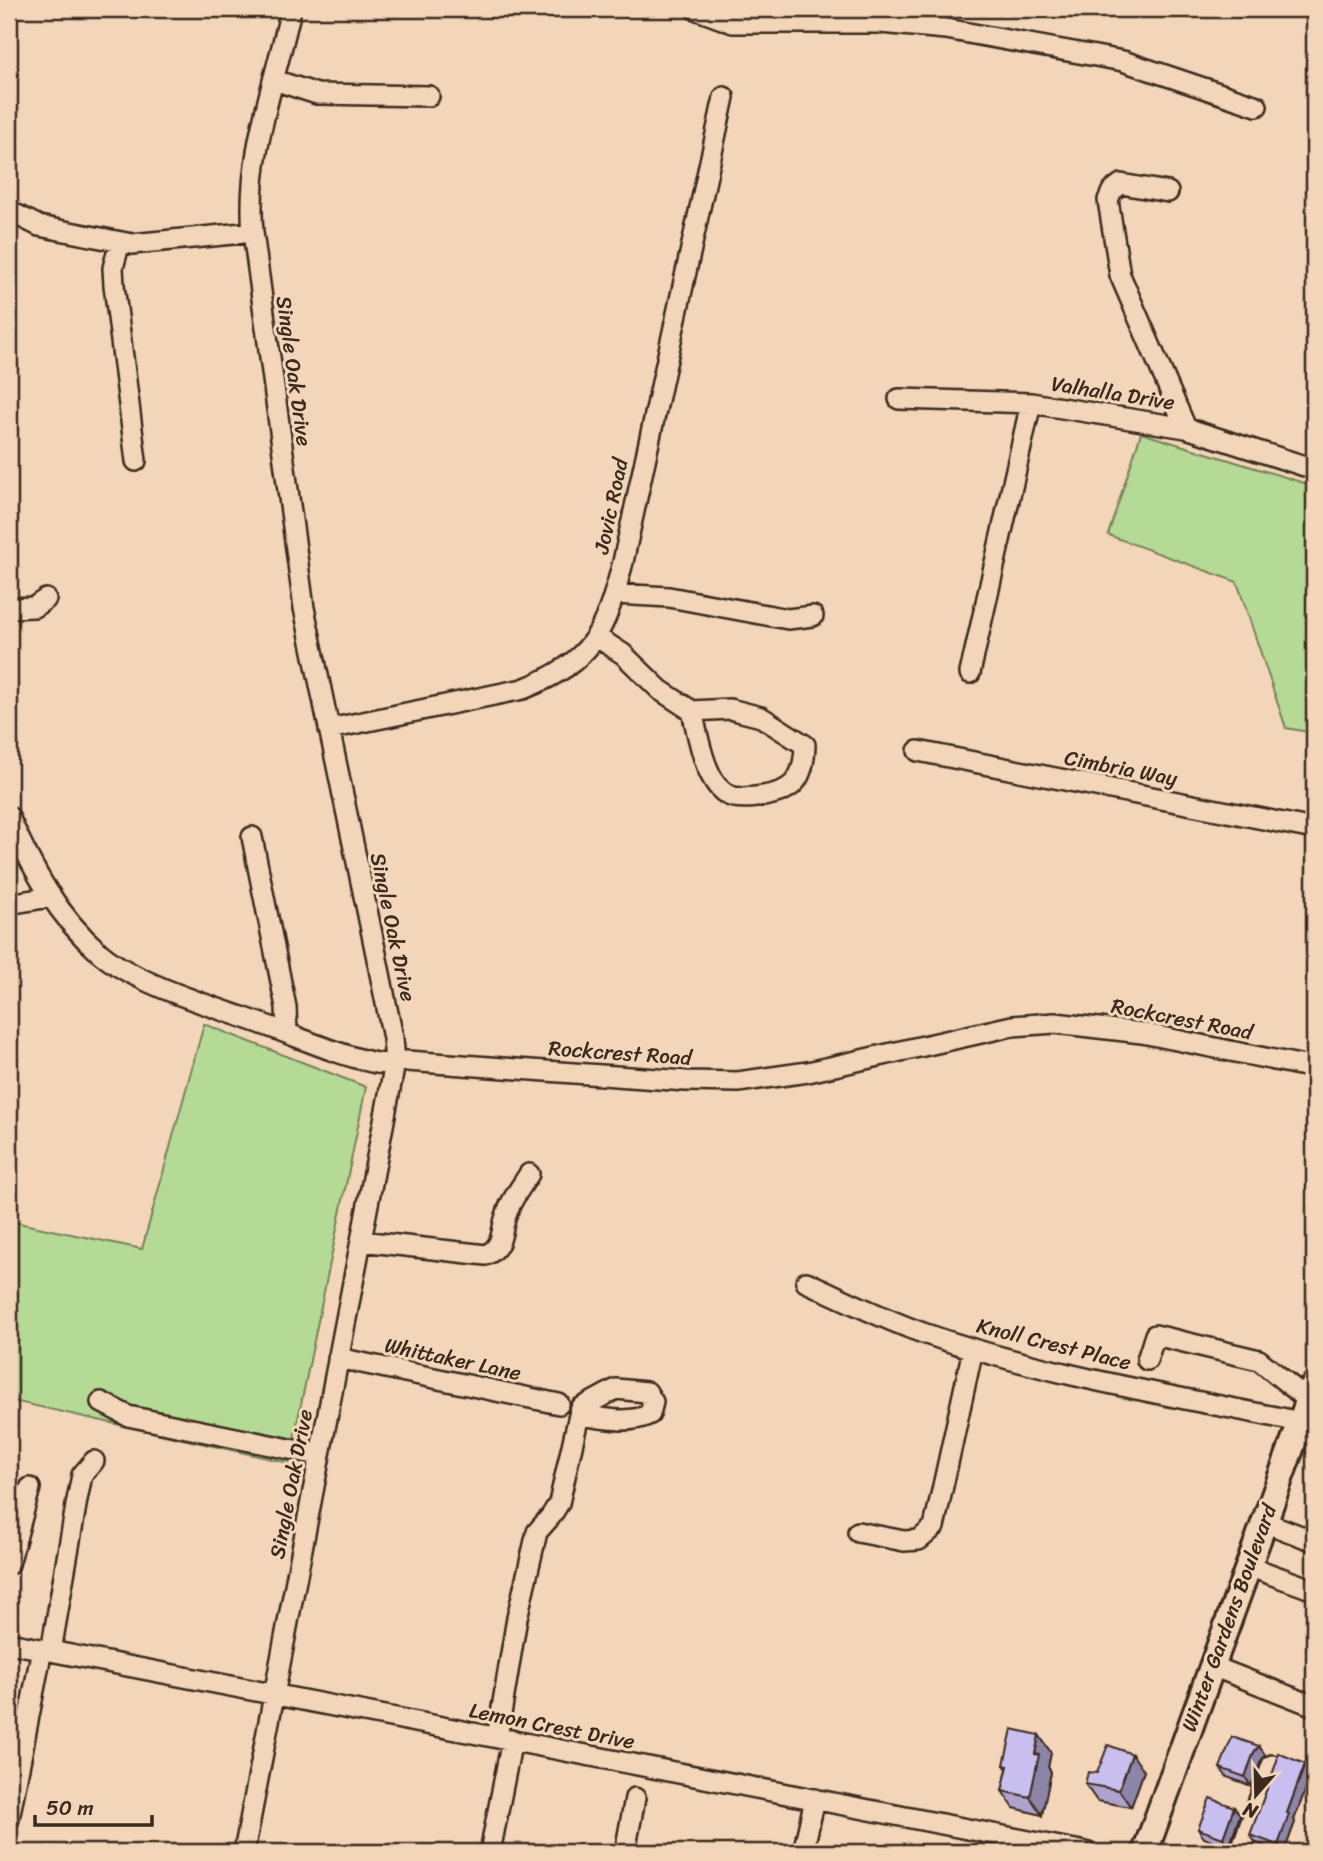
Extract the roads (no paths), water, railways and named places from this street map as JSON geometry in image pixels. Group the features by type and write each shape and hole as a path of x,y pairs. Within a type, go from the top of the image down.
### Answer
{"main road":[{"name":"Winter Gardens Boulevard","path":"1145,1852 1264,1522 1308,1409"}],"street":[{"name":"Single Oak Drive","path":"244,1852 395,1063 383,988 298,573 250,204 258,144 290,9"},
{"path":"695,9 733,23 880,23 946,29 1123,61 1257,106"},
{"path":"274,80 317,94 429,96"},
{"name":"Jovic Road","path":"329,729 523,689 564,668 579,657 597,637 615,594 724,97"},
{"path":"1168,192 1121,184 1112,191 1108,201 1120,275 1186,428"},
{"path":"9,211 39,226 132,244 253,232"},
{"path":"120,242 113,268 114,285 136,461"},
{"name":"Valhalla Drive","path":"899,399 1031,403 1186,428 1314,469"},
{"path":"970,673 1031,403"},
{"path":"615,594 669,597 788,619 813,616"},
{"path":"9,608 34,607 46,599"},
{"path":"597,637 624,654 660,690 692,711 730,709 761,717 805,745 805,759 800,775 788,790 746,798 729,795 716,783 705,764 692,711"},
{"name":"Cimbria Way","path":"918,751 1314,829"},
{"name":"Rockcrest Road","path":"9,817 25,853 50,897 79,933 117,965 146,981 371,1062 405,1061 686,1081 738,1082 808,1072 1012,1026 1055,1023 1142,1033 1314,1068"},
{"path":"252,837 286,1007 287,1033"},
{"path":"9,904 50,897"},
{"path":"361,1241 486,1255 494,1251 500,1243 507,1212 529,1174"},
{"name":"Knoll Crest Place","path":"806,1282 920,1332 1045,1368 1308,1409"},
{"path":"1147,1360 1155,1335 1259,1360 1308,1409"},
{"path":"858,1532 904,1541 919,1540 934,1527 973,1349"},
{"name":"Whittaker Lane","path":"338,1358 559,1404"},
{"path":"101,1402 128,1416 319,1455"},
{"path":"490,1852 517,1618 537,1532 559,1503 579,1415"},
{"path":"9,1819 76,1500 82,1475 94,1461"},
{"path":"9,1564 30,1488"},
{"path":"1264,1522 1314,1541"},
{"path":"1248,1566 1314,1580"},
{"name":"Lemon Crest Drive","path":"9,1643 1086,1852"},
{"path":"1212,1666 1314,1706"},
{"path":"1240,1852 1272,1765"},
{"path":"625,1852 635,1798"},
{"path":"803,1852 815,1799"}]}
